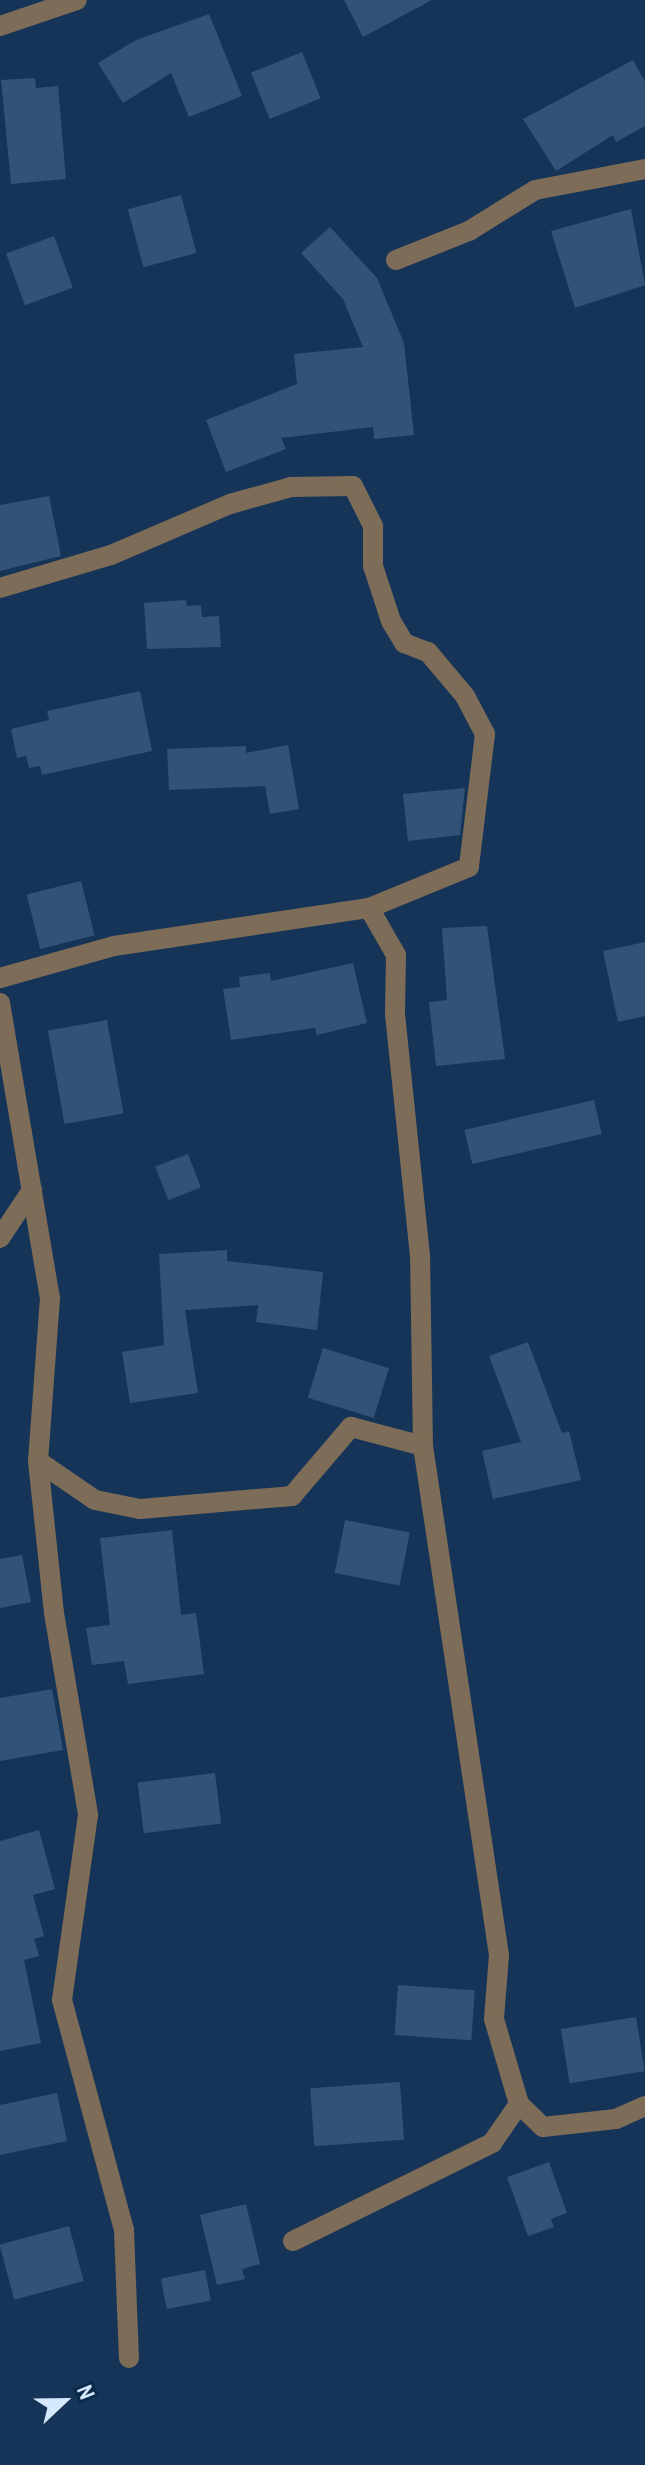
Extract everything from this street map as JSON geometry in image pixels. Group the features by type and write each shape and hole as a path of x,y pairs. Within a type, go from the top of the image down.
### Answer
{"street":[{"path":"0,26 77,0"},
{"path":"396,260 469,231 535,190 645,169"},
{"path":"0,588 111,555 230,504 291,487 353,486 373,526 373,566 391,621 404,643 428,652 465,696 485,734 469,867 369,908 114,946 0,978"},
{"path":"369,908 396,955 395,1014 420,1254 423,1446 499,1955 494,2019 519,2104 543,2127 616,2119 645,2106"},
{"path":"0,1003 50,1298 38,1461 54,1613 88,1815 62,2000 124,2230 129,2358"},
{"path":"0,1238 32,1190"},
{"path":"38,1461 95,1500 140,1509 292,1496 351,1427 423,1446"},
{"path":"293,2241 492,2143 519,2104"}],"building":[{"path":"344,0 432,0 363,37"},
{"path":"209,14 242,96 189,117 171,73 123,103 98,63 136,40"},
{"path":"302,52 321,98 270,119 251,73"},
{"path":"633,60 645,82 645,126 616,142 613,135 556,171 523,119"},
{"path":"35,78 36,88 58,86 66,179 11,184 1,80"},
{"path":"181,195 197,253 143,267 128,209"},
{"path":"631,209 645,285 575,308 551,231"},
{"path":"330,227 377,278 404,343 414,435 374,439 373,427 281,438 286,449 226,472 206,420 297,384 294,354 363,347 343,299 301,253"},
{"path":"54,236 73,288 25,305 6,253"},
{"path":"49,496 61,556 0,571 0,505"},
{"path":"186,600 187,606 201,605 202,617 219,616 221,647 147,649 144,603"},
{"path":"140,691 152,751 42,775 40,766 29,768 26,756 17,758 11,729 49,720 47,711"},
{"path":"288,745 299,809 270,814 265,786 169,790 167,749 246,746 246,753"},
{"path":"465,788 460,835 408,841 403,794"},
{"path":"81,881 95,935 40,949 27,895"},
{"path":"487,926 505,1059 436,1066 429,1002 447,1000 442,928"},
{"path":"645,942 645,1016 618,1022 603,951"},
{"path":"353,963 367,1023 317,1035 315,1028 231,1040 223,989 240,987 239,977 270,973 271,981"},
{"path":"107,1020 123,1114 64,1124 48,1030"},
{"path":"594,1100 602,1134 472,1164 464,1130"},
{"path":"188,1154 201,1188 168,1200 155,1167"},
{"path":"227,1250 227,1261 323,1272 317,1330 256,1322 258,1305 185,1310 198,1393 130,1403 122,1352 164,1345 159,1254"},
{"path":"528,1342 562,1433 569,1431 581,1480 493,1499 482,1451 521,1442 489,1356"},
{"path":"323,1348 389,1368 374,1418 308,1398"},
{"path":"345,1520 410,1533 399,1586 335,1573"},
{"path":"172,1530 181,1615 196,1613 204,1674 128,1684 124,1661 92,1665 86,1628 110,1625 100,1538"},
{"path":"22,1555 31,1602 0,1608 0,1559"},
{"path":"52,1689 63,1750 0,1761 0,1698"},
{"path":"215,1773 221,1824 144,1833 138,1783"},
{"path":"39,1830 55,1889 33,1895 44,1936 34,1939 39,1956 24,1960 41,2043 0,2051 0,1841"},
{"path":"398,1985 475,1990 471,2040 395,2035"},
{"path":"636,2017 645,2071 570,2083 561,2029"},
{"path":"400,2082 404,2140 314,2146 310,2088"},
{"path":"57,2093 67,2141 0,2155 0,2105"},
{"path":"549,2162 567,2213 551,2219 554,2227 528,2236 507,2177"},
{"path":"246,2204 260,2264 242,2269 245,2279 217,2285 200,2215"},
{"path":"69,2226 84,2281 14,2300 0,2244"},
{"path":"205,2270 211,2300 167,2309 161,2279"}]}
